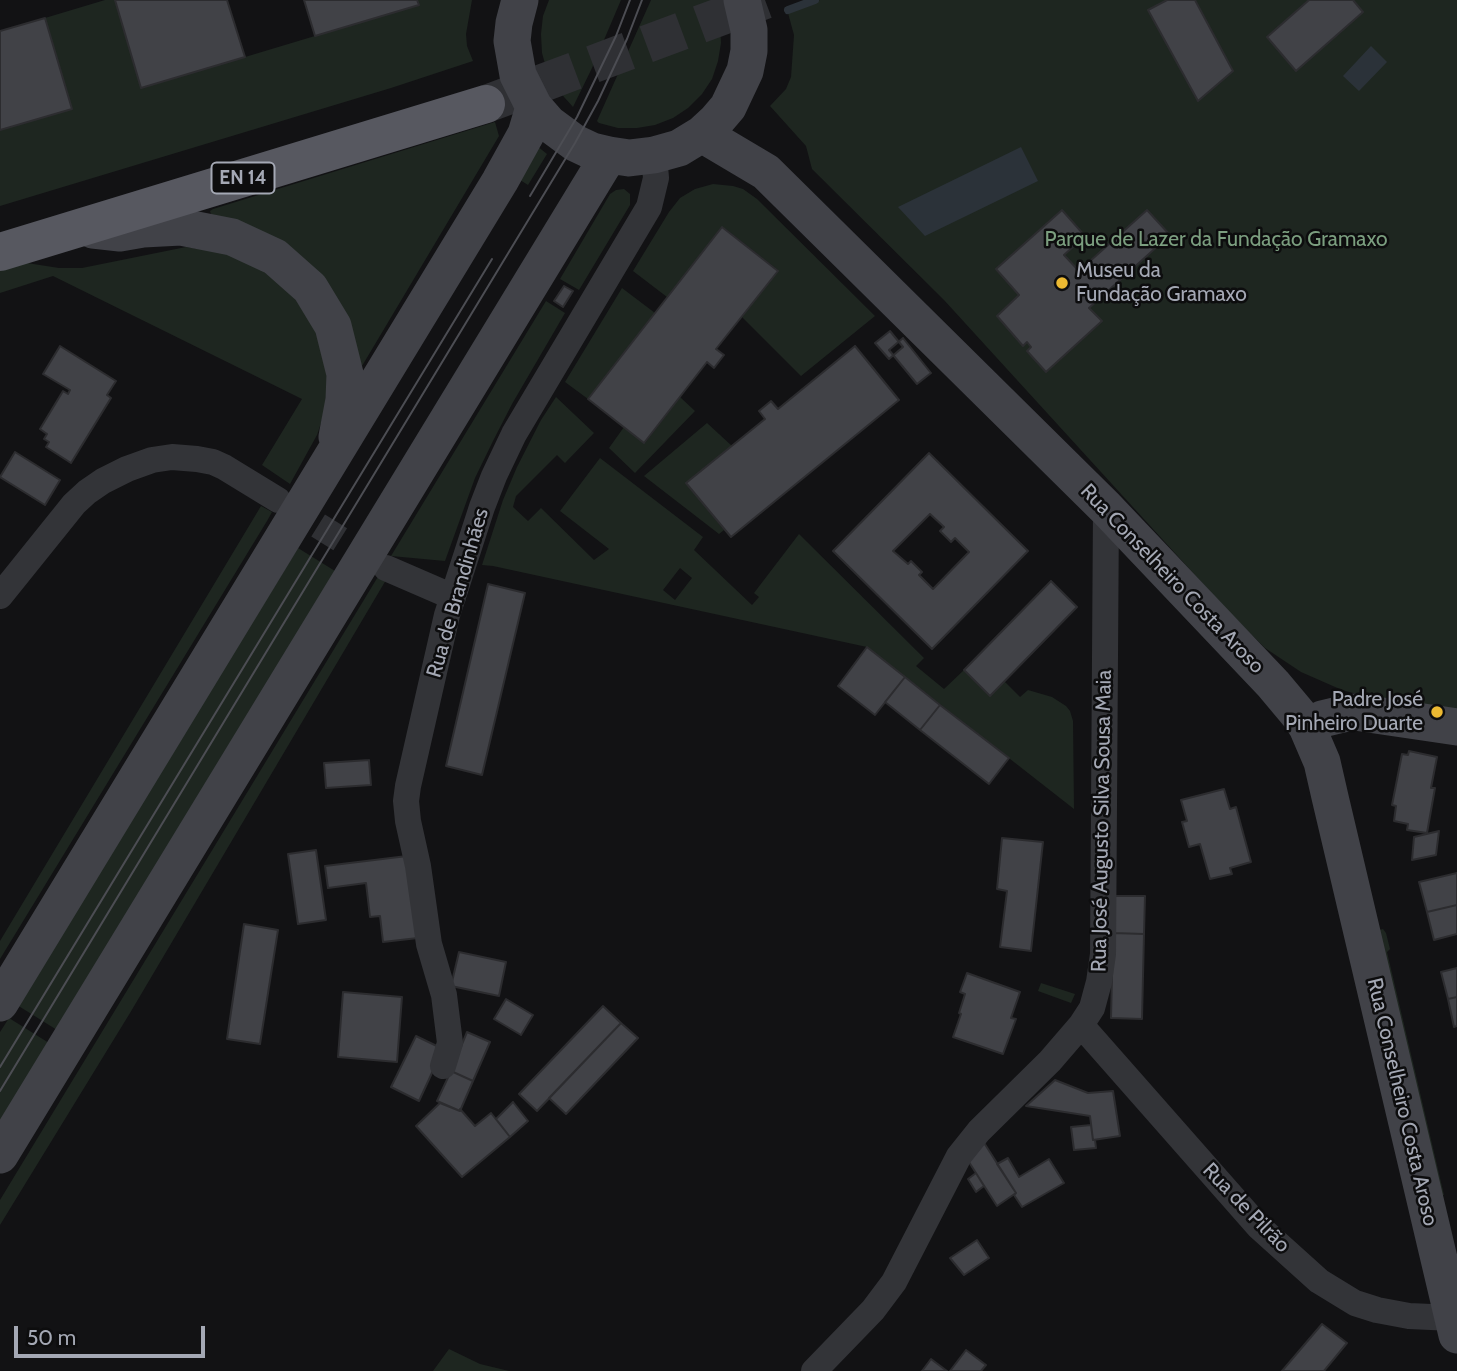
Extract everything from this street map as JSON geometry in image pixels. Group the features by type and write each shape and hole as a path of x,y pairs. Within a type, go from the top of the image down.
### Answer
{"highway":[{"name":"EN 14","path":"0,237 483,96 0,252"}],"main road":[{"path":"520,0 514,23 513,49 518,75 534,107 565,137 592,151 629,158 679,148 702,134 728,107 745,71 749,51 749,30 742,0"},
{"path":"0,1003 519,148 534,107"},
{"name":"Rua Conselheiro Costa Aroso","path":"728,107 766,172"},
{"name":"Rua Conselheiro Costa Aroso","path":"702,134 766,172 1107,508 1273,684 1307,727 1319,754 1327,786 1455,1327"},
{"path":"0,1155 609,155"},
{"path":"78,229 120,233 143,229 181,228 232,237 275,257 310,288 333,326 345,374 344,400 335,453"},
{"path":"1307,727 1322,719 1355,712 1457,727"}],"street":[{"name":"Rua de Brandinhães","path":"443,1066 450,1043 444,995 429,943 406,801 447,615 482,507 514,434 649,207 656,178 653,155"},
{"path":"0,596 74,504 103,481 139,464 172,457 213,462 278,500"},
{"name":"Rua José Augusto Silva Sousa Maia","path":"814,1371 873,1310 894,1282 960,1156 979,1131 1050,1061 1092,1008 1103,954 1107,508"},
{"path":"386,568 453,597"},
{"name":"Rua de Pilrão","path":"1081,1025 1258,1226 1319,1280 1355,1303 1455,1327"}],"green space":[{"path":"105,0 115,0 142,88 418,5 417,0 472,0 466,34 473,61 0,206 0,130 72,108 45,18"},
{"path":"549,0 621,0 573,107 556,88 542,53 543,16"},
{"path":"651,0 712,0 720,24 721,43 712,79 688,108 673,118 637,128 618,128 599,123 597,121"},
{"name":"Parque de Lazer da Fundação Gramaxo","path":"820,0 1457,0 1457,713 1342,690 1301,672 1265,648 1226,609 944,300 812,169 806,146 770,106 786,89 791,77 794,35 788,13"},
{"path":"495,122 499,136 362,366 349,336 210,211 213,209"},
{"path":"537,146 547,154 528,185 517,178"},
{"path":"713,184 743,189 757,199 875,316 801,376 742,317 778,270 723,227 667,297 633,271 680,198 695,189"},
{"path":"624,189 630,194 630,205 579,290 560,279 610,194"},
{"path":"186,247 237,254 289,288 330,355 329,386 322,420 317,435 290,484 262,465 302,399 53,276 0,293 0,271 22,264 82,268"},
{"path":"622,288 655,313 588,399 565,382"},
{"path":"546,301 565,313 512,404 475,478 445,561 391,556"},
{"path":"556,397 594,433 565,463 557,455 516,496 513,507 528,521 541,508 594,560 609,549 560,511 600,458 703,537 694,550 752,605 759,597 754,593 799,534 924,658 916,666 944,689 964,670 990,696 1004,681 1020,697 1028,690 1052,697 1066,706 1073,721 1074,809 867,647 482,565 503,500 541,420","holes":["680,568 692,578 675,600 663,590"]},
{"path":"680,397 695,411 635,473 609,448 624,427 645,443"},
{"path":"707,423 732,446 686,483 724,530 719,534 644,476"},
{"path":"261,506 272,512 267,521 0,959 0,941"},
{"path":"298,548 335,571 57,1030 17,1005"},
{"path":"379,575 386,580 130,1013 0,1225 0,1200"},
{"path":"1383,929 1390,949 1387,952 1444,1195 1441,1195 1379,930"},
{"path":"1041,983 1075,994 1071,1003 1038,991"},
{"path":"9,1018 49,1043 0,1124 0,1032"},
{"path":"449,1349 480,1364 509,1371 433,1371"}],"shaded area":[{"path":"1371,46 1387,62 1359,91 1343,76"},
{"path":"1021,147 1038,181 925,236 898,207"}],"building":[{"path":"115,0 227,0 245,57 141,88"},
{"path":"304,0 417,0 419,5 315,36"},
{"path":"1167,0 1195,0 1233,71 1198,101 1148,10"},
{"path":"1309,0 1353,0 1363,12 1296,71 1267,37"},
{"path":"45,18 72,109 0,130 0,31"},
{"name":"Museu da Fundação Gramaxo","path":"1062,210 1085,236 1064,255 1079,271 1147,210 1170,235 1089,308 1102,321 1046,372 1027,351 1031,347 1027,342 1023,346 997,316 1019,295 996,269"},
{"path":"722,227 778,271 716,349 724,355 714,368 707,362 644,443 588,399"},
{"path":"564,286 573,291 563,307 554,301"},
{"path":"890,331 903,347 889,359 875,343"},
{"path":"903,338 931,373 917,384 889,350"},
{"path":"60,346 116,381 107,395 111,398 71,463 46,447 49,442 44,439 47,434 40,429 63,391 68,394 70,390 43,374"},
{"path":"855,346 899,400 731,537 686,483 765,419 759,411 771,401 778,409"},
{"path":"15,452 60,480 45,505 0,477"},
{"path":"929,453 1028,551 932,649 833,551","holes":["930,514 944,527 940,531 951,542 955,538 969,552 933,589 919,575 922,572 911,561 908,564 893,551"]},
{"path":"1051,581 1077,607 990,696 964,670"},
{"path":"488,584 525,593 482,775 446,766"},
{"path":"867,647 905,677 875,715 838,686"},
{"path":"905,677 940,705 920,730 885,702"},
{"path":"940,705 1009,758 989,784 920,730"},
{"path":"1409,751 1437,757 1427,833 1407,830 1408,824 1394,821 1396,806 1392,805 1402,754 1408,755"},
{"path":"369,760 371,785 326,788 324,763"},
{"path":"1224,789 1230,809 1236,807 1251,862 1230,868 1232,874 1210,879 1200,844 1189,847 1182,822 1187,821 1181,800"},
{"path":"1439,831 1436,855 1412,860 1414,837"},
{"path":"1002,838 1043,842 1031,951 1000,947 1007,891 997,889"},
{"path":"316,850 326,920 298,924 288,854"},
{"path":"407,856 418,938 383,942 380,916 370,917 366,883 328,888 325,866"},
{"path":"1457,873 1457,905 1427,912 1419,882"},
{"path":"1114,896 1145,896 1144,934 1113,933"},
{"path":"1457,905 1457,934 1434,940 1427,912"},
{"path":"244,924 278,930 260,1044 227,1039"},
{"path":"1113,933 1144,934 1142,1019 1111,1018"},
{"path":"459,952 506,962 499,996 451,986"},
{"path":"1457,968 1457,997 1448,999 1441,972"},
{"path":"967,973 1020,992 1011,1018 1016,1019 1003,1054 953,1037 961,1014 959,1013 965,994 960,992"},
{"path":"343,992 402,997 397,1062 338,1057"},
{"path":"1457,997 1457,1026 1454,1027 1448,999"},
{"path":"506,999 533,1015 521,1035 494,1019"},
{"path":"603,1006 621,1023 537,1111 519,1094"},
{"path":"621,1023 638,1038 566,1114 549,1098"},
{"path":"467,1032 490,1042 473,1081 451,1071"},
{"path":"416,1036 443,1049 419,1101 391,1087"},
{"path":"451,1071 473,1081 460,1111 437,1101"},
{"path":"1055,1080 1088,1093 1113,1091 1120,1136 1093,1140 1090,1116 1026,1106"},
{"path":"513,1102 528,1121 510,1137 496,1119"},
{"path":"440,1103 460,1109 475,1126 491,1113 510,1137 462,1177 416,1126"},
{"path":"1091,1125 1096,1148 1074,1150 1071,1127"},
{"path":"981,1138 1016,1193 997,1206 967,1159"},
{"path":"1008,1158 1019,1177 1049,1159 1064,1183 1022,1207 997,1164"},
{"path":"976,1173 984,1186 976,1192 968,1179"},
{"path":"977,1240 989,1258 964,1275 950,1258"},
{"path":"1322,1324 1347,1343 1324,1371 1282,1371"},
{"path":"966,1350 986,1365 981,1371 950,1371"},
{"path":"931,1359 947,1371 922,1371"}],"waterway":[{"path":"788,10 815,0"}],"tunnel":[{"path":"486,104 765,0"},
{"path":"285,505 380,564"}],"tram line":[{"path":"530,196 577,117 616,36 630,0"},
{"path":"0,1091 575,143 598,101 642,0"},
{"path":"0,1067 492,259"}],"place":[{"name":"Museu da Fundação Gramaxo","path":"1062,283"},
{"name":"Padre José Pinheiro Duarte","path":"1437,712"}]}
